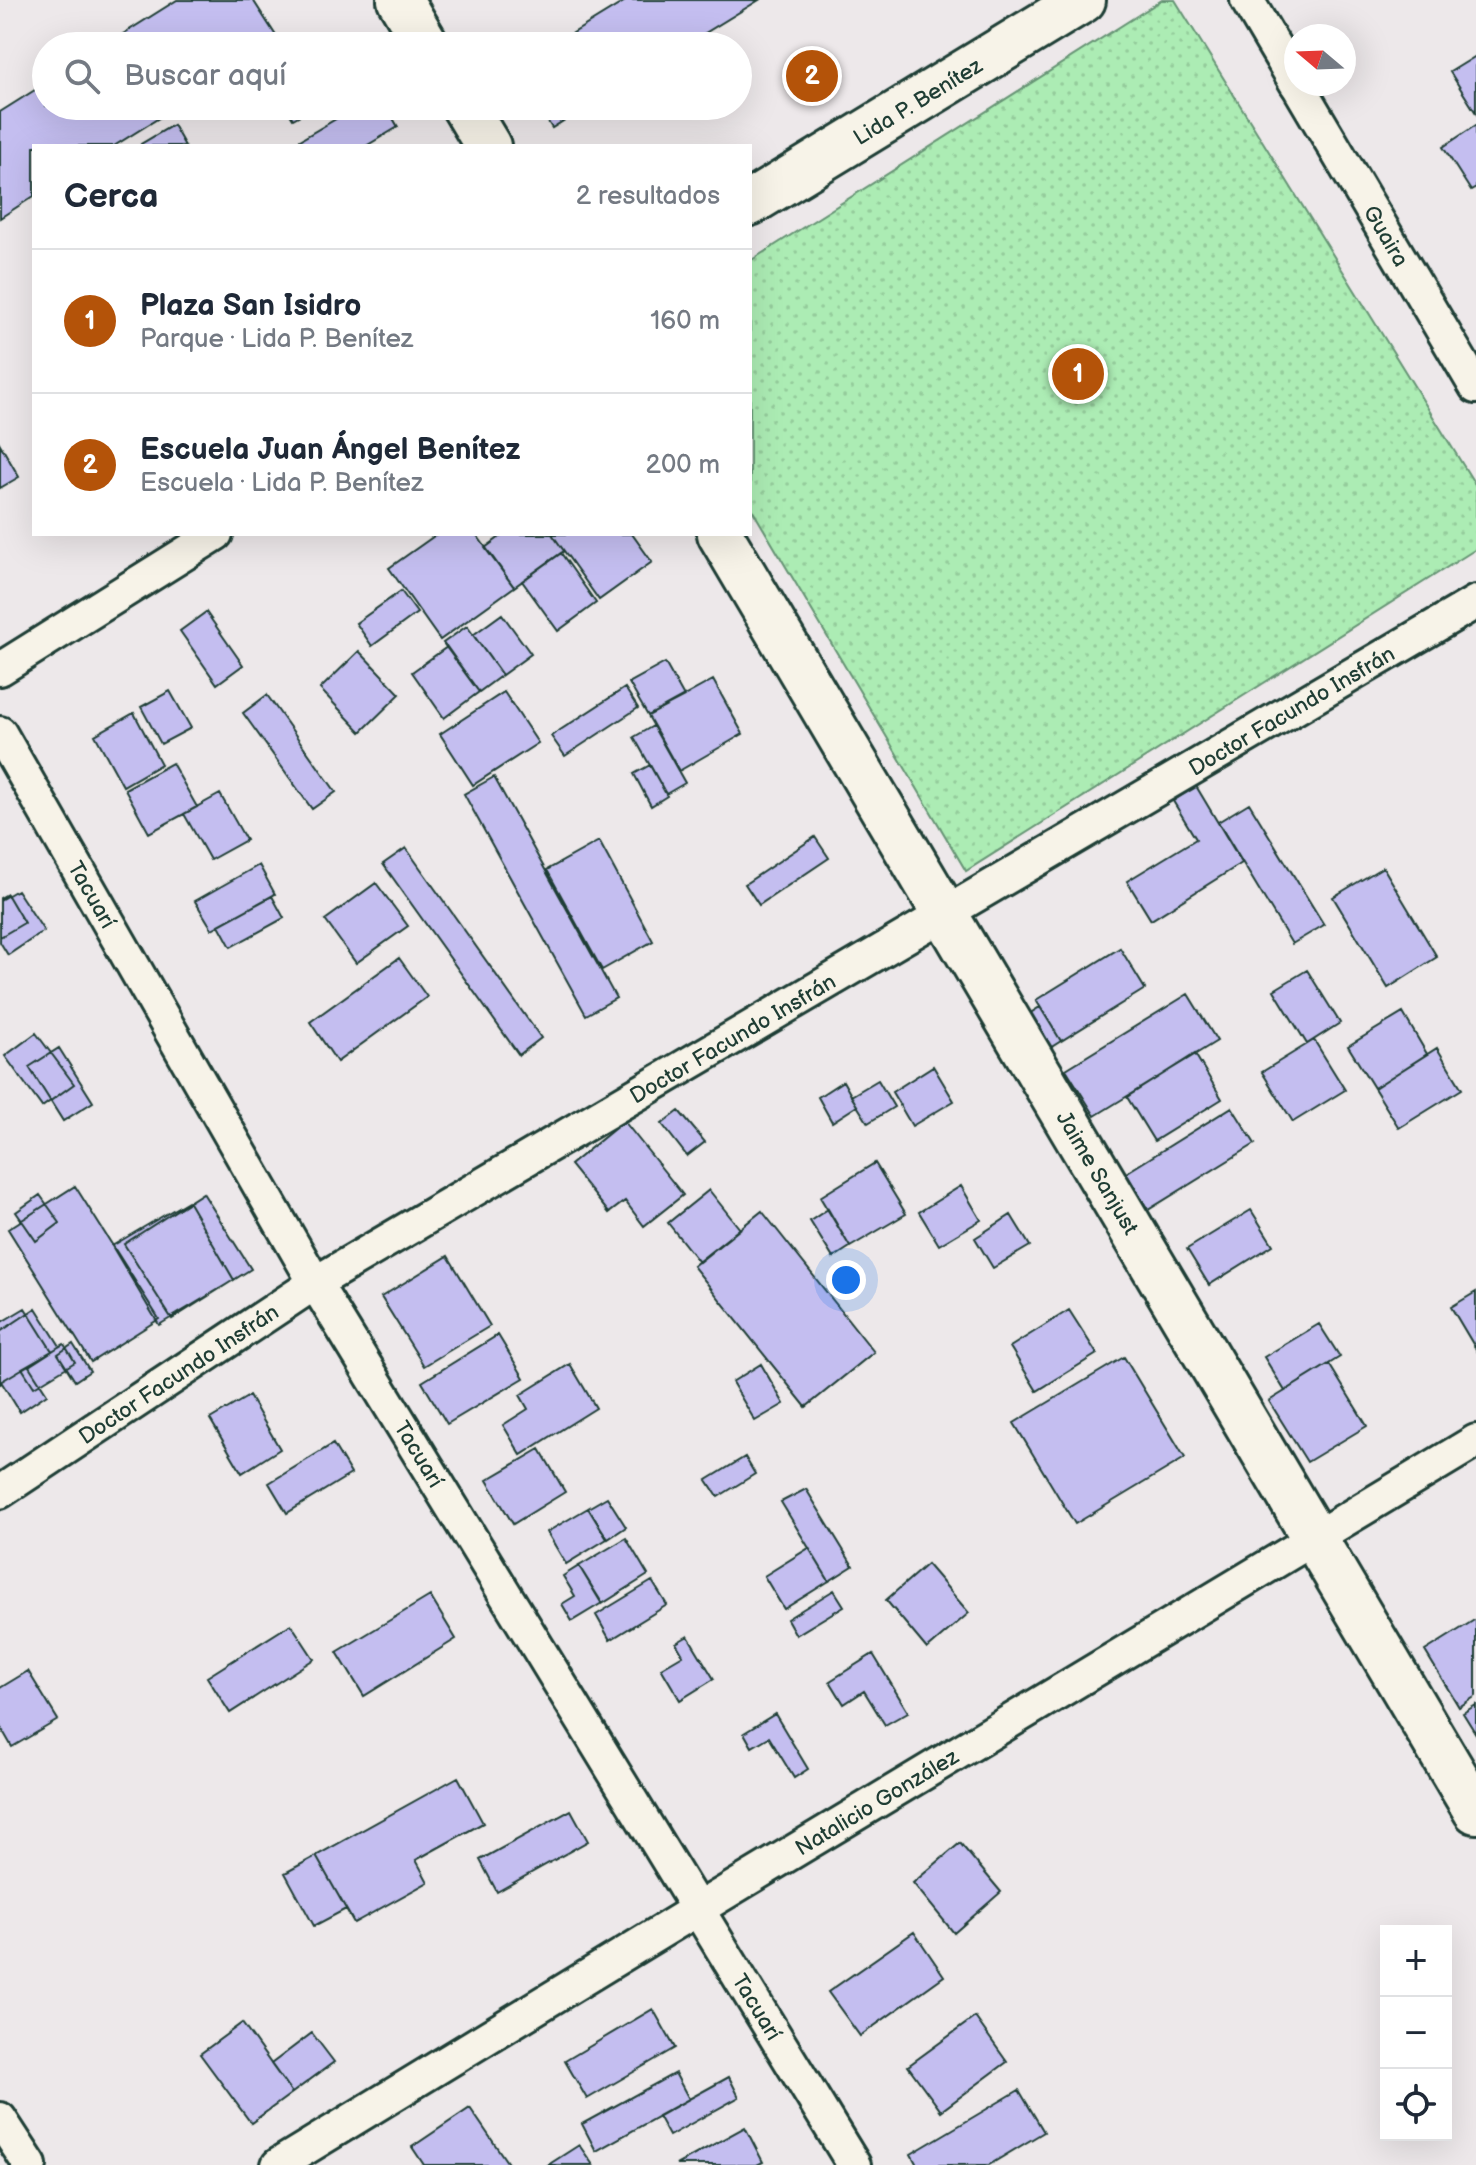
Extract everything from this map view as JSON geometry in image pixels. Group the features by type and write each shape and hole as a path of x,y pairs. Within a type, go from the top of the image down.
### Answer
{"main road":[{"path":"400,0 419,32"},
{"name":"Lida P. Benítez","path":"752,202 1083,0"},
{"path":"472,120 487,144"},
{"name":"Jaime Sanjust","path":"721,536 1476,1811"}],"street":[{"name":"Guaira","path":"1247,0 1284,63"},
{"name":"Guaira","path":"1304,96 1476,387"},
{"path":"0,669 213,536"},
{"name":"Doctor Facundo Insfrán","path":"0,1492 315,1283 1476,602"},
{"name":"Tacuarí","path":"0,733 315,1283 854,2165"},
{"name":"Natalicio González","path":"278,2165 1476,1441"},
{"path":"0,2119 30,2165"}],"green space":[{"path":"1162,0 1175,0 1476,486 1476,549 966,871 752,509 752,260"}],"building":[{"path":"177,0 253,0 274,32 126,32"},
{"path":"627,0 759,0 707,32 575,32"},
{"path":"1476,56 1476,113 1450,72"},
{"path":"32,92 32,120 156,120 117,144 32,144 32,197 0,218 0,112"},
{"path":"334,120 394,120 398,127 369,144 293,144"},
{"path":"547,120 565,120 552,128"},
{"path":"173,125 184,144 141,144"},
{"path":"1476,125 1476,188 1471,191 1443,147"},
{"path":"0,444 19,477 0,488"},
{"path":"434,536 477,536 514,587 440,640 389,568"},
{"path":"501,536 553,536 564,551 514,587 485,548"},
{"path":"553,536 633,536 652,562 599,600"},
{"path":"561,553 596,603 558,631 522,581"},
{"path":"401,591 417,613 372,646 356,623"},
{"path":"206,612 243,665 217,684 180,631"},
{"path":"502,614 531,654 502,675 473,635"},
{"path":"467,626 502,675 479,692 443,643"},
{"path":"447,647 479,692 444,718 412,672"},
{"path":"359,651 400,694 361,732 320,689"},
{"path":"665,663 684,697 648,716 629,683"},
{"path":"713,680 743,734 679,771 648,716"},
{"path":"625,688 638,708 565,756 551,736"},
{"path":"170,691 191,728 161,744 141,707"},
{"path":"504,692 538,743 473,785 440,734"},
{"path":"267,695 336,792 312,809 243,713"},
{"path":"134,713 161,764 123,786 95,735"},
{"path":"653,726 685,783 666,794 634,737"},
{"path":"172,763 197,807 149,833 125,789"},
{"path":"650,765 667,796 651,806 634,774"},
{"path":"494,777 616,998 586,1015 464,794"},
{"path":"1196,786 1242,863 1151,920 1127,881 1196,839 1173,801"},
{"path":"220,794 246,840 210,860 184,814"},
{"path":"1249,803 1324,925 1292,944 1218,822"},
{"path":"815,837 829,858 759,905 745,884"},
{"path":"599,841 653,941 602,970 547,870"},
{"path":"406,848 541,1038 519,1055 383,864"},
{"path":"259,865 275,894 212,929 195,901"},
{"path":"1383,867 1437,957 1388,988 1333,897"},
{"path":"376,883 408,926 356,963 325,920"},
{"path":"17,890 44,931 8,955 0,942 0,900"},
{"path":"7,894 24,923 0,937 0,898"},
{"path":"272,896 284,918 231,947 219,925"},
{"path":"1120,948 1145,989 1061,1041 1036,1000"},
{"path":"399,958 427,997 337,1062 310,1022"},
{"path":"1307,970 1340,1023 1307,1044 1274,990"},
{"path":"1188,994 1217,1041 1095,1116 1066,1069"},
{"path":"1040,1007 1061,1041 1042,1053 1021,1019"},
{"path":"1403,1013 1427,1054 1374,1088 1348,1046"},
{"path":"36,1033 74,1084 42,1107 5,1056"},
{"path":"1314,1040 1345,1090 1293,1122 1262,1072"},
{"path":"59,1048 93,1102 63,1121 29,1067"},
{"path":"1437,1048 1462,1089 1399,1128 1374,1088"},
{"path":"1195,1054 1222,1099 1154,1141 1127,1097"},
{"path":"933,1066 954,1101 912,1126 892,1092"},
{"path":"878,1080 894,1107 868,1123 851,1096"},
{"path":"843,1081 857,1106 832,1122 818,1097"},
{"path":"1232,1107 1255,1144 1148,1210 1126,1173"},
{"path":"679,1111 705,1142 687,1156 662,1124"},
{"path":"624,1121 683,1195 644,1226 625,1201 609,1213 570,1165"},
{"path":"875,1163 906,1214 850,1247 820,1197"},
{"path":"75,1186 159,1319 91,1362 8,1229"},
{"path":"961,1186 981,1220 939,1245 919,1212"},
{"path":"709,1190 740,1229 699,1262 668,1223"},
{"path":"203,1193 251,1269 172,1319 124,1244"},
{"path":"40,1195 60,1223 36,1241 16,1212"},
{"path":"188,1201 234,1280 159,1325 112,1246"},
{"path":"828,1209 850,1247 833,1258 810,1221"},
{"path":"1251,1210 1273,1245 1209,1285 1187,1249"},
{"path":"762,1211 874,1352 806,1407 693,1266"},
{"path":"1011,1215 1030,1246 993,1268 975,1238"},
{"path":"448,1256 490,1326 424,1366 381,1297"},
{"path":"1476,1292 1476,1349 1451,1307"},
{"path":"25,1308 52,1351 0,1382 0,1323"},
{"path":"36,1308 60,1346 29,1366 47,1394 20,1412 0,1384 0,1332"},
{"path":"1069,1310 1097,1354 1037,1391 1010,1347"},
{"path":"1319,1324 1340,1357 1285,1391 1264,1357"},
{"path":"498,1335 524,1378 447,1424 422,1382"},
{"path":"64,1344 75,1362 34,1387 22,1368"},
{"path":"73,1344 90,1371 75,1381 58,1354"},
{"path":"1124,1357 1185,1458 1075,1524 1014,1423"},
{"path":"570,1364 596,1408 521,1455 503,1425 528,1409 520,1395"},
{"path":"761,1364 784,1404 755,1421 732,1382"},
{"path":"1329,1364 1367,1426 1307,1462 1269,1401"},
{"path":"249,1396 280,1449 242,1473 210,1419"},
{"path":"333,1444 351,1474 287,1513 269,1483"},
{"path":"540,1449 565,1492 513,1524 487,1480"},
{"path":"745,1457 755,1474 718,1497 707,1480"},
{"path":"806,1489 853,1566 829,1581 781,1502"},
{"path":"607,1497 626,1527 608,1539 588,1508"},
{"path":"588,1508 607,1539 566,1564 547,1532"},
{"path":"626,1538 648,1575 602,1604 579,1566"},
{"path":"809,1548 829,1581 784,1609 764,1576"},
{"path":"927,1564 969,1613 927,1649 886,1600"},
{"path":"579,1566 602,1603 572,1621 562,1604 575,1596 563,1576"},
{"path":"652,1581 667,1605 610,1640 596,1615"},
{"path":"834,1590 844,1606 796,1635 787,1619"},
{"path":"430,1596 456,1639 364,1696 337,1652"},
{"path":"1476,1619 1476,1696 1459,1707 1425,1651"},
{"path":"291,1624 314,1659 230,1713 207,1677"},
{"path":"688,1636 714,1679 680,1700 661,1668 683,1655 676,1643"},
{"path":"873,1654 908,1712 885,1725 864,1691 844,1704 830,1681"},
{"path":"28,1671 58,1720 12,1747 0,1726 0,1688"},
{"path":"1476,1705 1476,1734 1463,1713"},
{"path":"775,1714 808,1769 794,1778 769,1737 752,1747 744,1733"},
{"path":"458,1777 483,1823 416,1860 428,1882 354,1923 316,1856"},
{"path":"571,1810 588,1841 497,1892 480,1860"},
{"path":"960,1843 1001,1892 954,1933 913,1883"},
{"path":"316,1856 346,1909 314,1926 285,1873"},
{"path":"914,1932 944,1976 860,2036 828,1992"},
{"path":"653,2009 675,2048 587,2099 565,2061"},
{"path":"975,2017 1007,2062 941,2111 908,2066"},
{"path":"242,2023 292,2093 251,2123 200,2054"},
{"path":"312,2033 334,2062 292,2093 271,2064"},
{"path":"675,2073 689,2099 596,2151 582,2124"},
{"path":"729,2077 739,2097 669,2136 658,2116"},
{"path":"1019,2090 1044,2132 989,2165 917,2165 911,2154"},
{"path":"470,2108 509,2165 424,2165 412,2147"},
{"path":"745,2127 763,2162 757,2165 676,2165"},
{"path":"579,2145 593,2165 548,2165"}],"place":[{"name":"Escuela Juan Ángel Benítez","path":"812,76"},
{"name":"Plaza San Isidro","path":"1078,374"}]}
